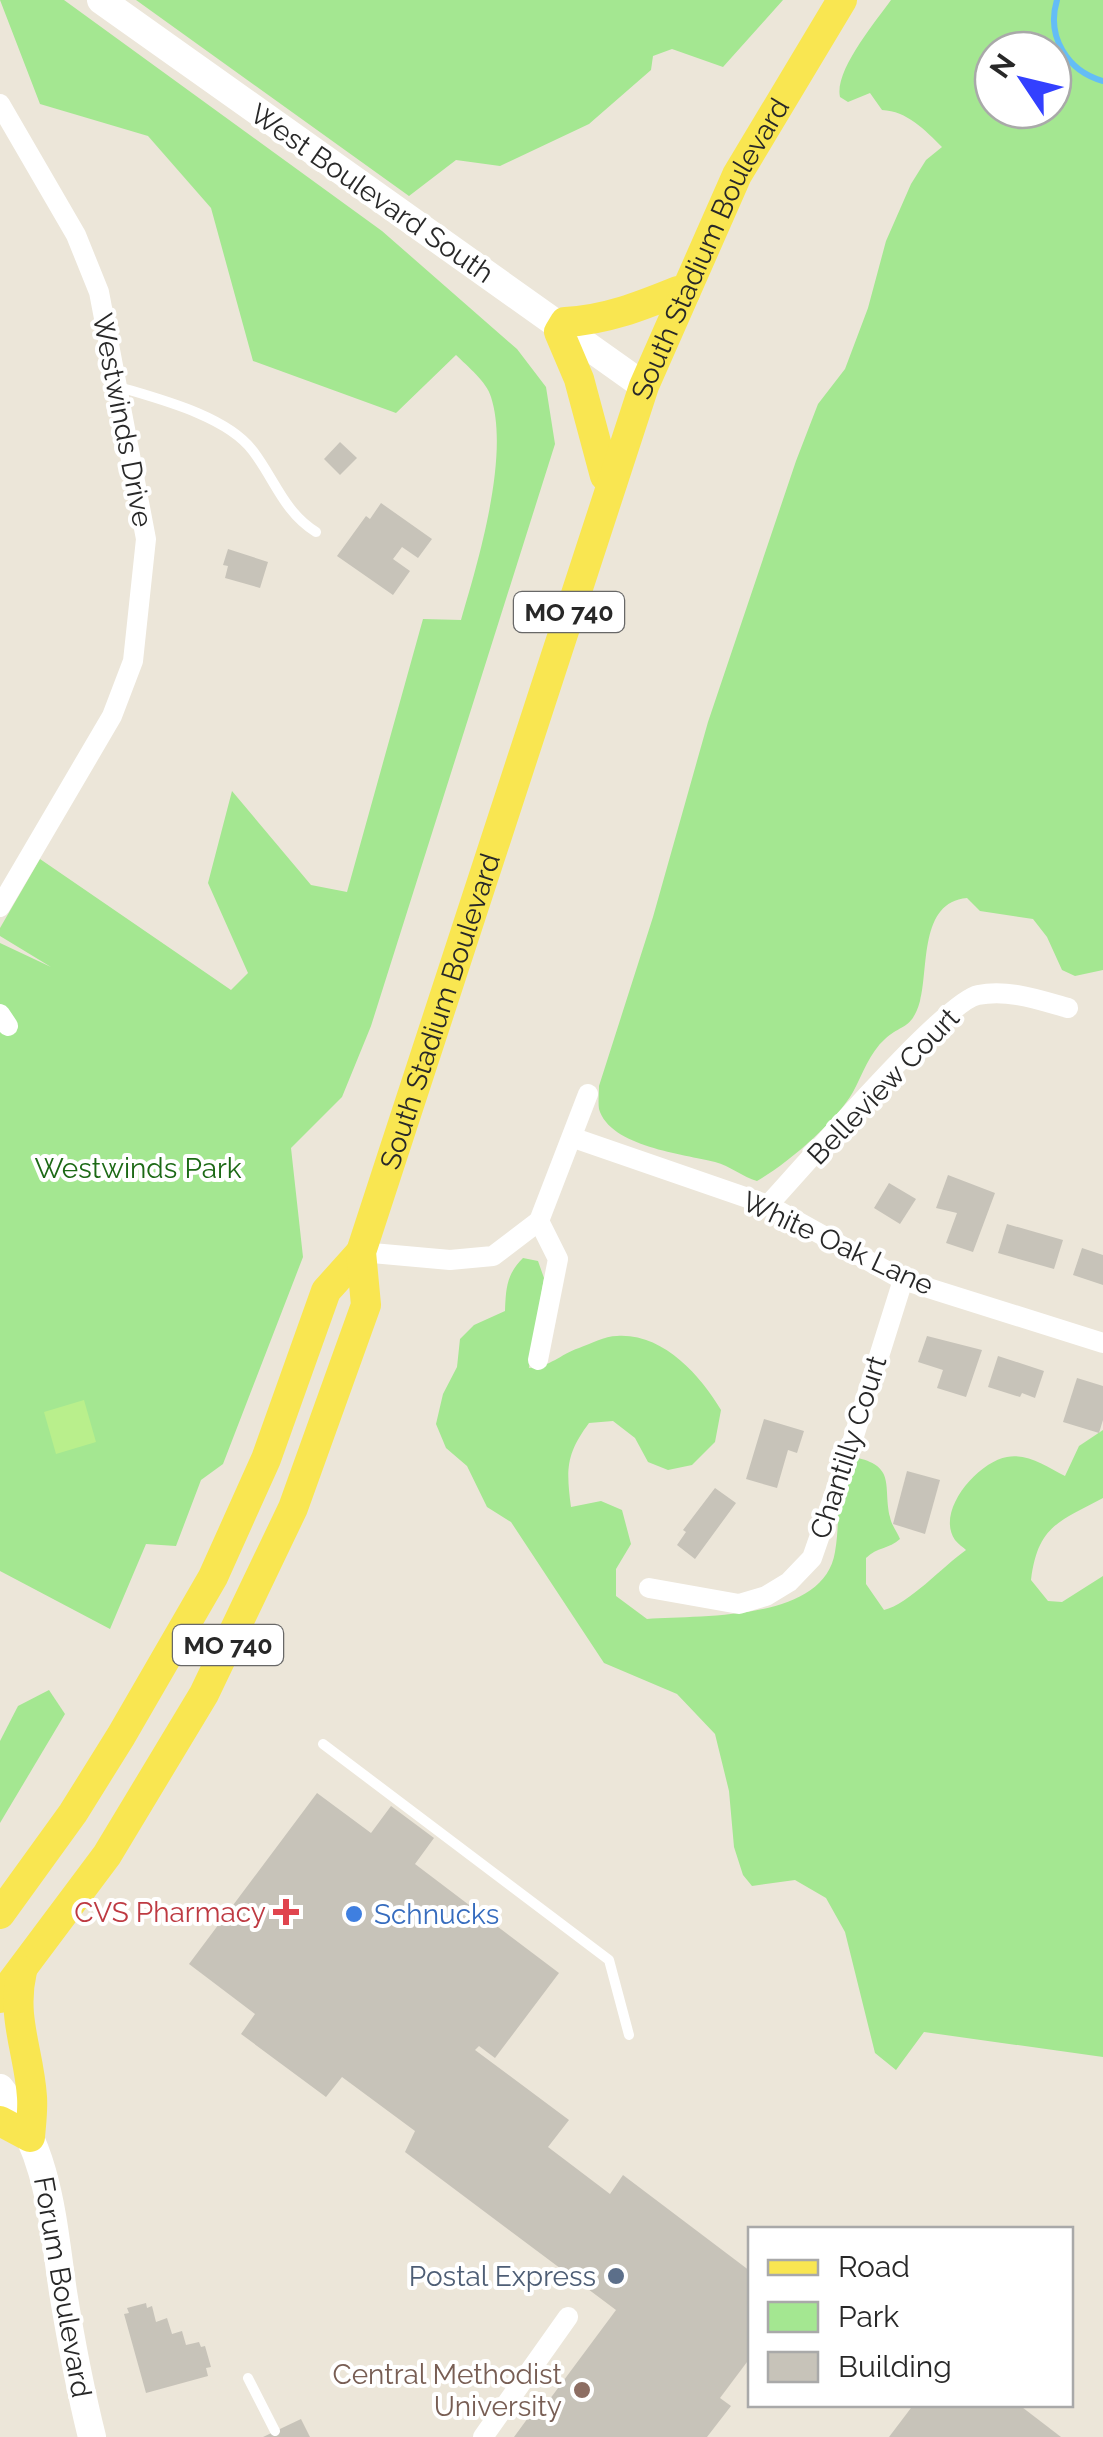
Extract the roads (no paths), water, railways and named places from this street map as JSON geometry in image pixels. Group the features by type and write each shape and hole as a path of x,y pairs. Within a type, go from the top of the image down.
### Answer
{"main road":[{"name":"West Boulevard South","path":"101,0 644,386"},
{"name":"South Stadium Boulevard","path":"0,1998 107,1855 204,1694 293,1508 366,1304 361,1252 644,386 738,174 842,0"},
{"path":"612,482 604,476 579,379 559,332 565,322 592,320 685,293"},
{"name":"MO 740","path":"0,1914 74,1812 213,1578 266,1460 326,1291 361,1252"},
{"path":"0,2121 30,2137 33,2099 18,2030 16,1995 23,1968"},
{"name":"Forum Boulevard","path":"0,2088 38,2153 50,2196 76,2372 92,2437"}],"street":[{"name":"Westwinds Drive","path":"0,104 76,235 98,292 146,539 134,660 112,716 0,907"},
{"name":"Belleview Court","path":"768,1206 935,1024 974,995 1015,994 1068,1008"},
{"path":"361,1252 450,1260 493,1256 539,1221 588,1094"},
{"name":"White Oak Lane","path":"574,1138 768,1206 903,1280 1103,1344"},
{"path":"538,1360 558,1259 539,1221"},
{"name":"Chantilly Court","path":"649,1588 739,1604 766,1596 789,1582 812,1558 903,1280"},
{"path":"483,2437 568,2316"}],"lane":[{"path":"119,387 218,423 252,448 285,504 316,532"},
{"path":"323,1744 609,1960 629,2035"},
{"path":"248,2378 275,2431"}],"waterway":[{"path":"1057,0 1054,26 1062,50 1079,69 1103,81"}],"place":[{"name":"CVS Pharmacy","path":"286,1912"},
{"name":"Schnucks","path":"354,1914"},
{"name":"Postal Express","path":"616,2276"},
{"name":"Central Methodist University","path":"582,2390"}],"park label":[{"name":"Westwinds Park","path":"138,1168"}]}
